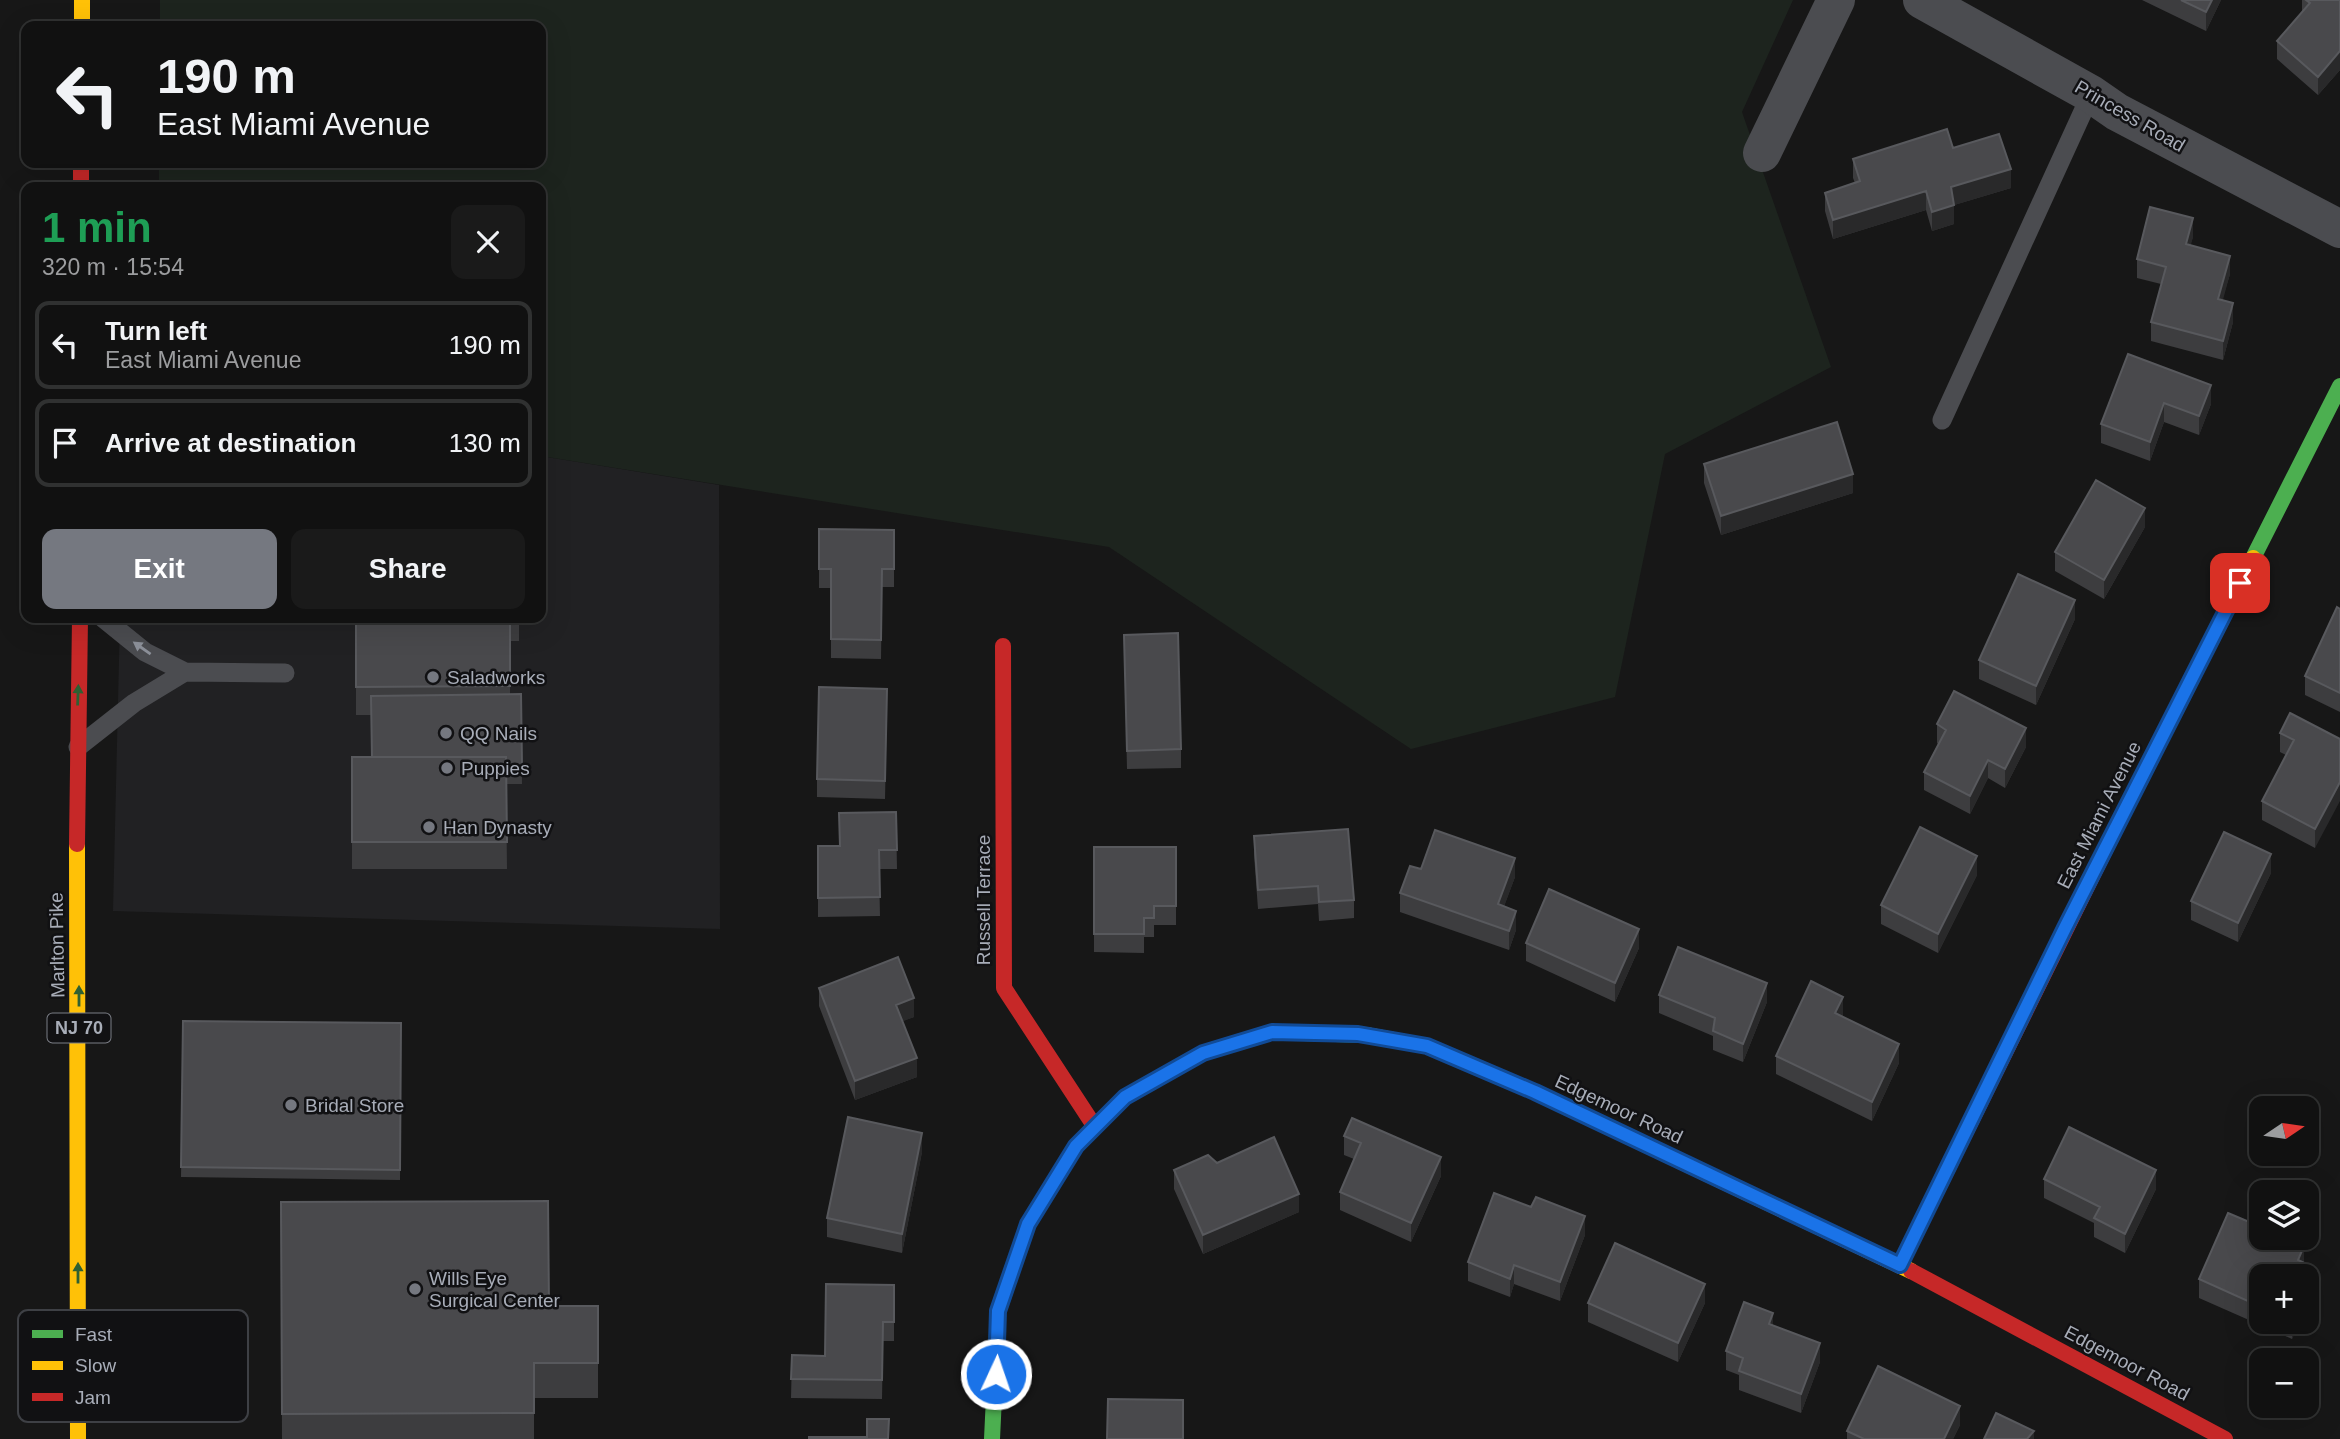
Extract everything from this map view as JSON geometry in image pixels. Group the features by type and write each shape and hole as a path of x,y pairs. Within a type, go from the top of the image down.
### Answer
{"main road":[{"path":"82,0 82,21"},
{"name":"East Miami Avenue","path":"1900,1265 2071,916 2340,386"},
{"name":"Marlton Pike","path":"78,1310 77,748 80,623"},
{"name":"Russell Terrace","path":"1003,646 1004,989 1096,1127"},
{"name":"Edgemoor Road","path":"992,1439 998,1311 1028,1224 1076,1146 1125,1097 1203,1053 1272,1032 1358,1034 1427,1046 1535,1092 1900,1265 2225,1439"}],"street":[{"path":"1762,153 1836,0"},
{"name":"Princess Road","path":"1922,0 2091,94 2117,112 2340,229"}],"lane":[{"path":"1942,420 2091,94"},
{"path":"109,623 145,652 185,672 285,673"},
{"path":"77,748 134,704 185,672"}],"shaded area":[{"path":"160,0 1793,0 1742,112 1831,367 1665,454 1615,697 1411,749 1109,547 546,457 546,182 159,182 159,168 546,168 546,21 160,21"},
{"path":"546,457 719,485 720,929 113,911 120,623 546,623"}],"building":[{"path":"2181,0 2212,0 2206,12"},
{"path":"2306,0 2340,0 2340,51 2318,77 2277,41 2310,3"},
{"path":"1947,129 1953,148 1999,134 2011,169 1951,187 1954,205 1932,212 1926,191 1833,220 1825,193 1860,181 1853,159"},
{"path":"2150,207 2193,218 2186,244 2230,256 2218,299 2233,303 2223,341 2151,322 2166,267 2137,259"},
{"path":"2128,354 2211,385 2199,416 2164,403 2150,442 2101,424"},
{"path":"1837,422 1853,474 1721,516 1704,464"},
{"path":"2096,480 2145,508 2104,580 2055,552"},
{"path":"819,529 894,530 894,569 882,569 881,640 831,639 831,569 819,569"},
{"path":"2018,574 2075,600 2036,686 1979,660"},
{"path":"2337,607 2340,609 2340,693 2305,676"},
{"name":"Saladworks","path":"356,623 510,623 510,686 356,687"},
{"path":"1178,633 1181,749 1127,751 1124,635"},
{"path":"819,687 887,689 885,781 817,779"},
{"path":"1954,691 2026,728 2005,769 1988,760 1970,796 1924,772 1946,730 1937,724"},
{"name":"QQ Nails","path":"521,694 522,765 506,765 506,757 372,757 371,696"},
{"path":"2290,713 2340,739 2340,782 2315,829 2262,801 2294,740 2280,733"},
{"name":"Han Dynasty","path":"352,757 506,757 507,842 352,842"},
{"path":"896,812 897,850 879,850 880,897 818,898 818,846 840,846 839,813"},
{"path":"1920,827 1977,856 1938,934 1881,905"},
{"path":"1348,829 1354,900 1319,902 1318,886 1258,890 1254,836"},
{"path":"1435,830 1515,858 1498,904 1516,911 1509,931 1400,893 1410,866 1421,869"},
{"path":"2224,832 2271,854 2238,923 2191,901"},
{"path":"1094,847 1176,847 1176,906 1154,906 1154,918 1144,918 1144,934 1094,934"},
{"path":"1549,889 1639,929 1615,983 1526,943"},
{"path":"1678,947 1767,983 1743,1044 1713,1031 1715,1018 1659,995"},
{"path":"898,957 914,998 896,1005 917,1058 855,1081 819,988"},
{"path":"1811,981 1843,997 1835,1013 1899,1044 1872,1102 1776,1056"},
{"name":"Bridal Store","path":"183,1021 401,1023 400,1170 181,1167"},
{"path":"848,1117 922,1133 902,1234 827,1218"},
{"path":"1352,1118 1441,1157 1411,1223 1340,1192 1361,1143 1344,1136"},
{"path":"2069,1127 2156,1170 2125,1234 2094,1218 2100,1207 2044,1179"},
{"path":"1274,1137 1299,1194 1203,1235 1174,1170 1208,1155 1217,1163"},
{"path":"1494,1193 1531,1207 1536,1197 1585,1216 1560,1282 1514,1265 1510,1279 1468,1262"},
{"name":"Wills Eye Surgical Center","path":"548,1201 549,1306 598,1306 598,1363 534,1363 534,1413 282,1414 281,1202"},
{"path":"2228,1213 2249,1222 2249,1250 2302,1250 2298,1260 2306,1264 2249,1264 2249,1302 2199,1279"},
{"path":"1615,1243 1705,1284 1678,1343 1588,1303"},
{"path":"826,1284 894,1285 894,1322 883,1322 882,1380 791,1379 792,1355 825,1356"},
{"path":"1744,1302 1773,1313 1769,1324 1820,1343 1801,1394 1739,1371 1743,1358 1726,1351"},
{"path":"1878,1366 1960,1406 1944,1439 1864,1439 1847,1431"},
{"path":"1108,1399 1183,1400 1183,1439 1107,1439"},
{"path":"1996,1413 2034,1431 2027,1439 1984,1439"},
{"path":"867,1419 889,1419 888,1439 809,1439 867,1437"}],"traffic: fast":[{"path":"2253,558 2340,386"},
{"path":"992,1439 998,1312 1028,1224 1076,1146 1125,1097 1203,1053 1272,1032 1367,1035"}],"traffic: slow":[{"path":"82,0 82,21"},
{"path":"2116,828 2253,558"},
{"path":"77,844 78,1310"},
{"path":"1367,1035 1427,1046 1535,1092 1911,1271"},
{"path":"78,1422 78,1439"}],"traffic: jam":[{"path":"81,168 81,182"},
{"path":"77,844 80,623"},
{"path":"1003,646 1004,988 1095,1127"},
{"path":"1900,1265 2116,828"},
{"path":"1911,1271 2225,1439"}],"place":[{"name":"Saladworks","path":"433,677"},
{"name":"QQ Nails","path":"446,733"},
{"name":"Puppies","path":"447,768"},
{"name":"Han Dynasty","path":"429,827"},
{"name":"Bridal Store","path":"291,1105"},
{"name":"Wills Eye Surgical Center","path":"415,1289"}],"route":[{"path":"996,1374 998,1311 1028,1224 1076,1146 1125,1097 1203,1053 1272,1032 1358,1034 1427,1046 1535,1092 1900,1265 2065,928 2240,583"}]}
